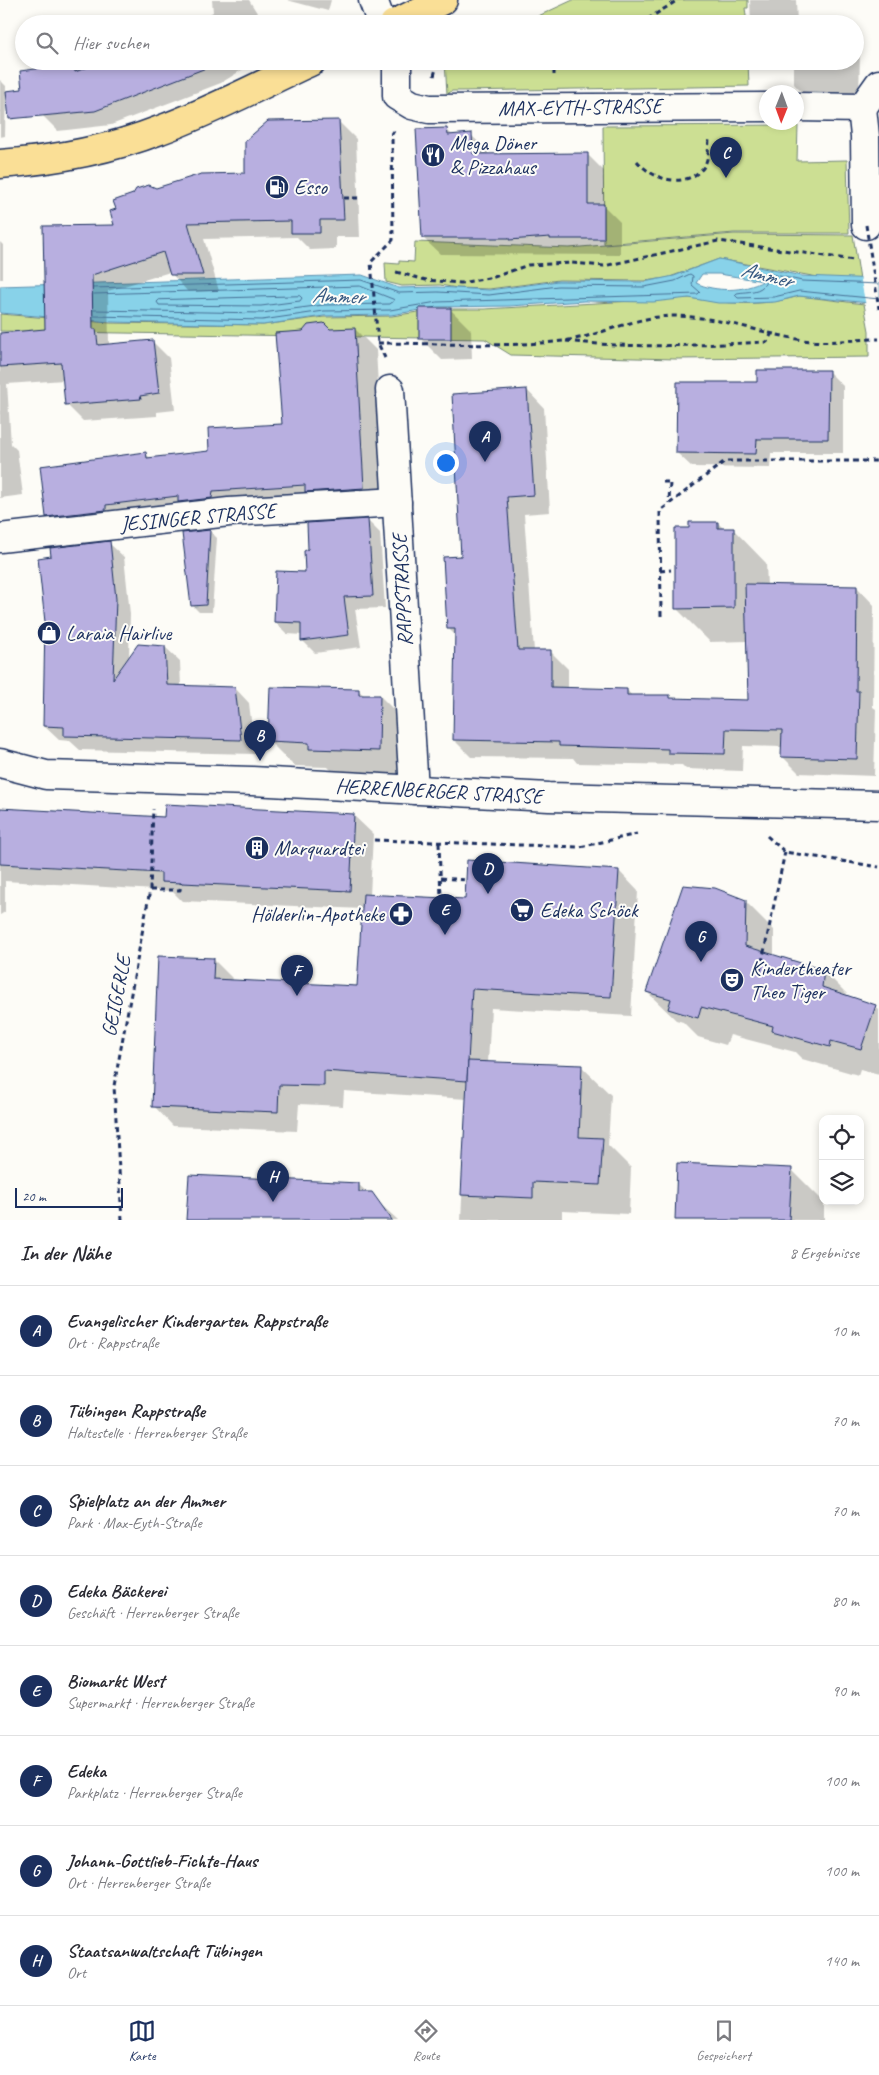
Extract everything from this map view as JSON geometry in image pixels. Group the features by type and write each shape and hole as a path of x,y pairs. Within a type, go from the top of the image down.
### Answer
{"main road":[{"path":"412,15 443,0"},
{"path":"0,164 30,162 86,152 160,130 292,70"}],"street":[{"path":"373,0 379,15"},
{"name":"MAX-EYTH-STRASSE","path":"397,70 397,96 412,106 430,109 759,107"},
{"path":"866,225 865,136 862,108 879,84"},
{"path":"804,107 862,108"},
{"name":"RAPPSTRASSE","path":"390,390 414,790"},
{"name":"JESINGER STRASSE","path":"0,538 229,512 397,502"},
{"name":"HERRENBERGER STRASSE","path":"0,763 46,775 155,778 566,797 879,805"}],"path":[{"path":"654,15 678,0"},
{"path":"638,162 646,171 666,179 679,181 702,170 707,161 710,106"},
{"path":"388,363 378,344 371,262 393,240 392,134"},
{"path":"344,198 361,198"},
{"path":"866,225 879,309"},
{"path":"396,272 426,280 461,283 494,277 528,265 572,263 604,266 718,241 854,260"},
{"path":"378,344 516,345 564,341 637,321 671,316 718,321 804,340 829,342 879,339"},
{"path":"564,341 597,345 767,342 772,333"},
{"path":"660,616 660,511 725,461 879,461"},
{"path":"663,482 670,482 669,504"},
{"path":"660,571 671,570"},
{"name":"GEIGERLE","path":"122,1220 114,1086 150,890 155,778"},
{"path":"374,840 580,848 646,832"},
{"path":"764,833 785,852 879,867"},
{"path":"439,843 441,898"},
{"path":"760,971 785,852"},
{"path":"441,878 466,880"},
{"path":"150,890 180,890 181,883"}],"green space":[{"path":"573,0 748,0 748,8 745,8 746,15 540,15"},
{"path":"446,70 748,70 749,86 452,91 447,94"},
{"path":"759,125 759,130 798,130 797,161 847,160 849,233 734,233 604,244 603,126"},
{"path":"734,234 853,235 860,280 823,278 719,259 667,278 644,281 559,280 489,289 457,288 440,285 402,286 386,282 385,263 399,264 399,261 414,262 415,242 569,248"},
{"path":"799,296 864,304 869,331 869,357 676,359 511,355 485,339 0,331 0,314 110,323 263,325 324,317 392,316 437,309 484,309 690,298 717,302 758,303"}],"water":[{"name":"Ammer","path":"719,259 802,276 879,279 879,304 799,296 775,302 752,303 718,303 689,298 653,302 584,301 509,306 437,307 391,315 324,316 263,325 110,322 0,313 0,286 362,275 399,288 438,287 489,290 558,281 644,282 674,276","holes":["702,274 719,274 763,281 755,285 730,290 712,288 696,283"]}],"pier":[{"path":"860,276 879,277 879,307 866,306"}],"building":[{"path":"75,70 75,72 80,70 201,70 95,111 9,119 6,91 22,89 20,71"},
{"path":"339,120 344,220 320,220 320,233 291,233 291,221 188,223 203,275 170,275 163,252 92,275 93,329 96,329 98,345 153,340 159,393 140,396 141,399 65,405 61,363 0,367 0,333 45,329 43,226 114,225 110,211 116,209 113,201 133,194 136,189 149,185 156,188 201,174 245,173 245,141 268,121"},
{"path":"447,128 448,135 472,133 473,154 588,153 588,204 604,204 604,239 550,239 550,237 509,240 509,238 422,238 416,129"},
{"path":"419,308 451,308 451,339 419,339"},
{"path":"324,323 330,329 355,328 364,488 305,492 305,485 213,491 212,498 178,502 178,496 106,505 106,510 46,517 40,466 146,452 147,458 209,451 208,428 282,424 275,333 303,331 308,325"},
{"path":"757,370 829,370 828,439 757,439 756,454 676,453 677,382 757,382"},
{"path":"527,389 534,495 507,497 518,650 551,650 551,687 627,689 627,695 670,695 670,698 748,700 745,584 857,586 856,691 859,691 857,759 781,757 782,730 726,729 725,754 668,753 668,749 559,746 559,742 453,740 455,629 447,629 443,557 461,556 452,394"},
{"path":"368,519 373,596 344,597 349,635 301,641 301,623 274,622 276,571 305,572 304,551 308,549 307,523"},
{"path":"689,522 718,522 718,528 734,528 734,608 675,609 675,528 689,528"},
{"path":"210,530 206,605 191,606 182,533"},
{"path":"110,541 116,599 113,679 138,644 165,646 167,685 235,687 241,740 64,736 64,727 43,726 45,622 38,558 51,556 50,548"},
{"path":"270,687 359,689 359,695 380,695 379,751 309,749 309,743 268,741"},
{"name":"Marquardtei","path":"165,804 354,814 350,891 161,882 161,873 0,864 0,808 164,817"},
{"path":"467,860 619,870 611,997 472,989 467,1081 324,1071 324,1086 279,1085 278,1112 152,1107 158,956 214,958 213,979 357,986 363,894 465,899"},
{"path":"683,885 715,888 746,900 745,946 824,970 822,987 876,1005 861,1049 831,1041 830,1047 772,1031 773,1026 701,1007 698,1018 668,1009 671,999 646,992"},
{"path":"468,1061 582,1065 579,1137 603,1138 600,1185 533,1182 533,1198 461,1195"},
{"path":"677,1163 792,1168 789,1220 675,1220"},
{"path":"189,1175 359,1183 359,1192 372,1192 392,1220 186,1220"}],"place":[{"name":"Mega Döner & Pizzahaus","path":"433,155"},
{"name":"Spielplatz an der Ammer","path":"726,178"},
{"name":"Esso","path":"277,187"},
{"name":"Evangelischer Kindergarten Rappstraße","path":"485,462"},
{"name":"Laraia Hairlive","path":"49,633"},
{"name":"Tübingen Rappstraße","path":"260,761"},
{"name":"Marquardtei","path":"257,848"},
{"name":"Edeka Bäckerei","path":"488,894"},
{"name":"Edeka Schöck","path":"522,910"},
{"name":"Hölderlin-Apotheke","path":"401,914"},
{"name":"Biomarkt West","path":"445,935"},
{"name":"Johann-Gottlieb-Fichte-Haus","path":"701,962"},
{"name":"Kindertheater Theo Tiger","path":"732,980"},
{"name":"Edeka","path":"297,996"},
{"name":"Staatsanwaltschaft Tübingen","path":"273,1202"}]}
